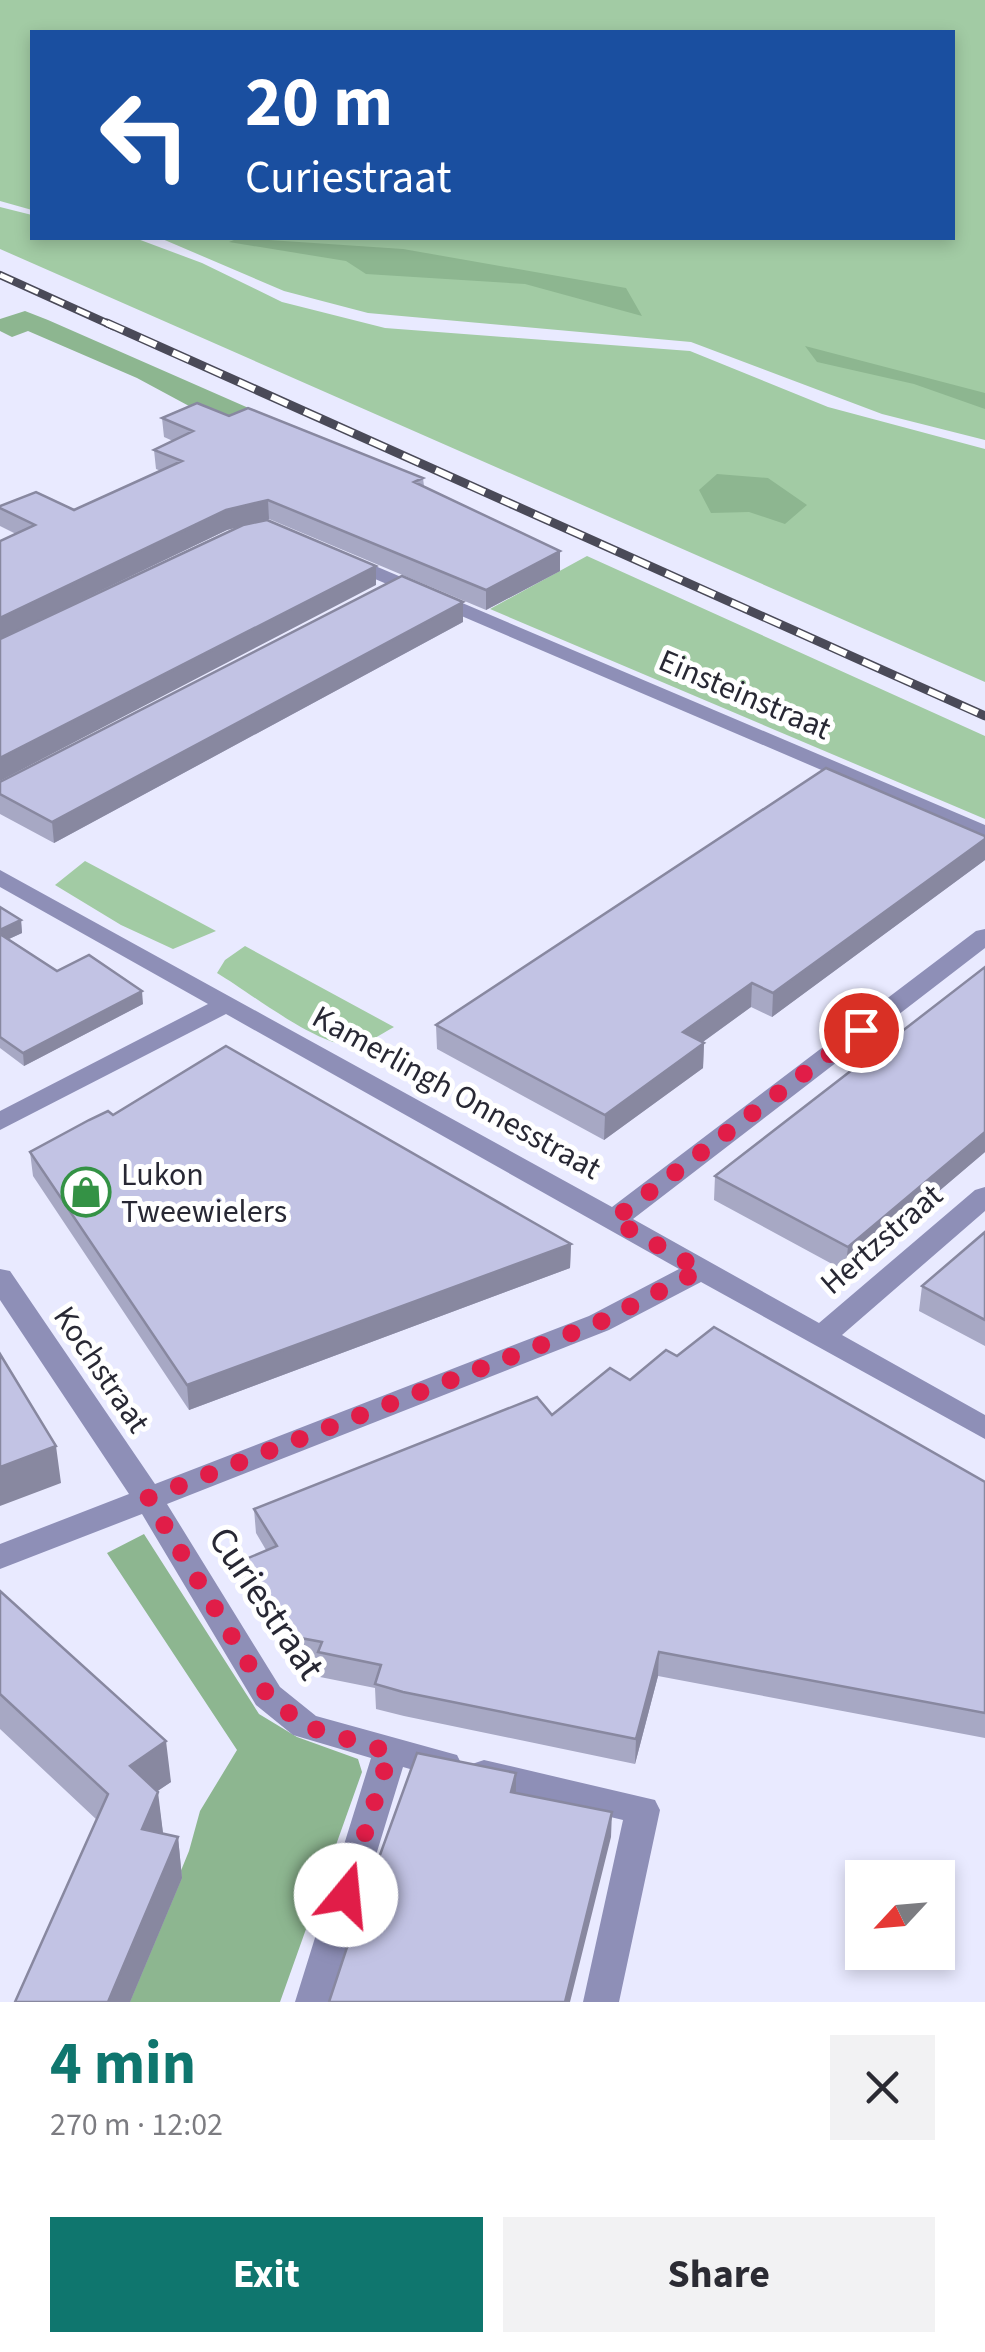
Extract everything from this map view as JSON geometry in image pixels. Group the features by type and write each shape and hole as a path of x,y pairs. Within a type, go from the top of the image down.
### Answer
{"street":[{"name":"Einsteinstraat","path":"328,552 985,833"},
{"path":"376,598 404,584"},
{"name":"Kamerlingh Onnesstraat","path":"0,877 985,1428"},
{"path":"613,1220 985,936"},
{"path":"1,1120 227,1004"},
{"name":"Hertzstraat","path":"822,1336 985,1196"},
{"path":"0,1556 600,1322 701,1270"},
{"name":"Kochstraat","path":"0,1278 148,1498"},
{"name":"Curiestraat","path":"148,1498 268,1696 305,1726 390,1752 643,1810 601,2002"},
{"path":"313,2002 390,1752"}],"green space":[{"path":"0,0 985,0 985,440 882,414 691,342 368,313 284,291 165,240 955,240 955,30 30,30 30,209 0,201"},
{"path":"0,207 30,214 30,240 140,240 202,263 282,302 385,328 690,351 828,407 985,449 985,682 0,249"},
{"path":"269,240 403,249 626,288 642,316 525,284 366,274 346,261 229,242"},
{"path":"25,311 262,414 215,420 137,378 28,331 12,337 0,331 0,319"},
{"path":"805,346 985,393 985,409 914,384 817,362"},
{"path":"717,474 768,478 807,505 785,524 749,512 711,513 699,490"},
{"path":"587,556 985,736 985,819 490,609"},
{"path":"85,861 216,931 173,949 121,925 55,885"},
{"path":"245,946 394,1027 368,1041 350,1045 301,1027 217,973 225,960"},
{"path":"144,1534 259,1714 297,1737 358,1759 362,1772 280,2002 127,2002 189,1851 200,1811 237,1750 107,1553"}],"building":[{"path":"197,403 229,416 248,408 423,478 414,482 560,551 486,590 268,500 226,510 0,618 0,541 35,525 0,506 36,492 74,510 182,461 154,450 193,431 162,418"},
{"path":"267,520 376,566 0,758 0,639 243,525"},
{"path":"402,576 463,602 52,822 0,794 0,782"},
{"path":"826,768 985,839 773,993 752,983 683,1032 704,1043 605,1115 436,1025"},
{"path":"0,907 21,920 0,930"},
{"path":"0,934 57,971 89,955 142,991 23,1053 0,1037"},
{"path":"985,967 985,1132 848,1247 715,1176"},
{"path":"226,1046 571,1244 187,1385 30,1152 108,1111 113,1115"},
{"path":"985,1232 985,1320 922,1286"},
{"path":"714,1327 985,1482 985,1713 659,1652 636,1739 403,1692 375,1684 381,1665 318,1652 322,1642 290,1636 241,1561 277,1546 254,1509 537,1397 552,1415 610,1368 630,1380 666,1350 677,1356"},
{"path":"0,1354 56,1446 0,1467"},
{"path":"0,1591 166,1741 130,1766 158,1792 142,1829 178,1837 108,2002 15,2002 108,1794 0,1694"},
{"path":"417,1753 516,1773 511,1792 612,1812 565,2002 329,2002"}],"railway":[{"path":"0,275 113,326"},
{"path":"107,323 985,716"}],"place":[{"name":"Lukon Tweewielers","path":"86,1192"}],"route":[{"path":"346,1895 390,1752 305,1726 268,1696 148,1498 600,1322 701,1270 613,1220 861,1030"}]}
